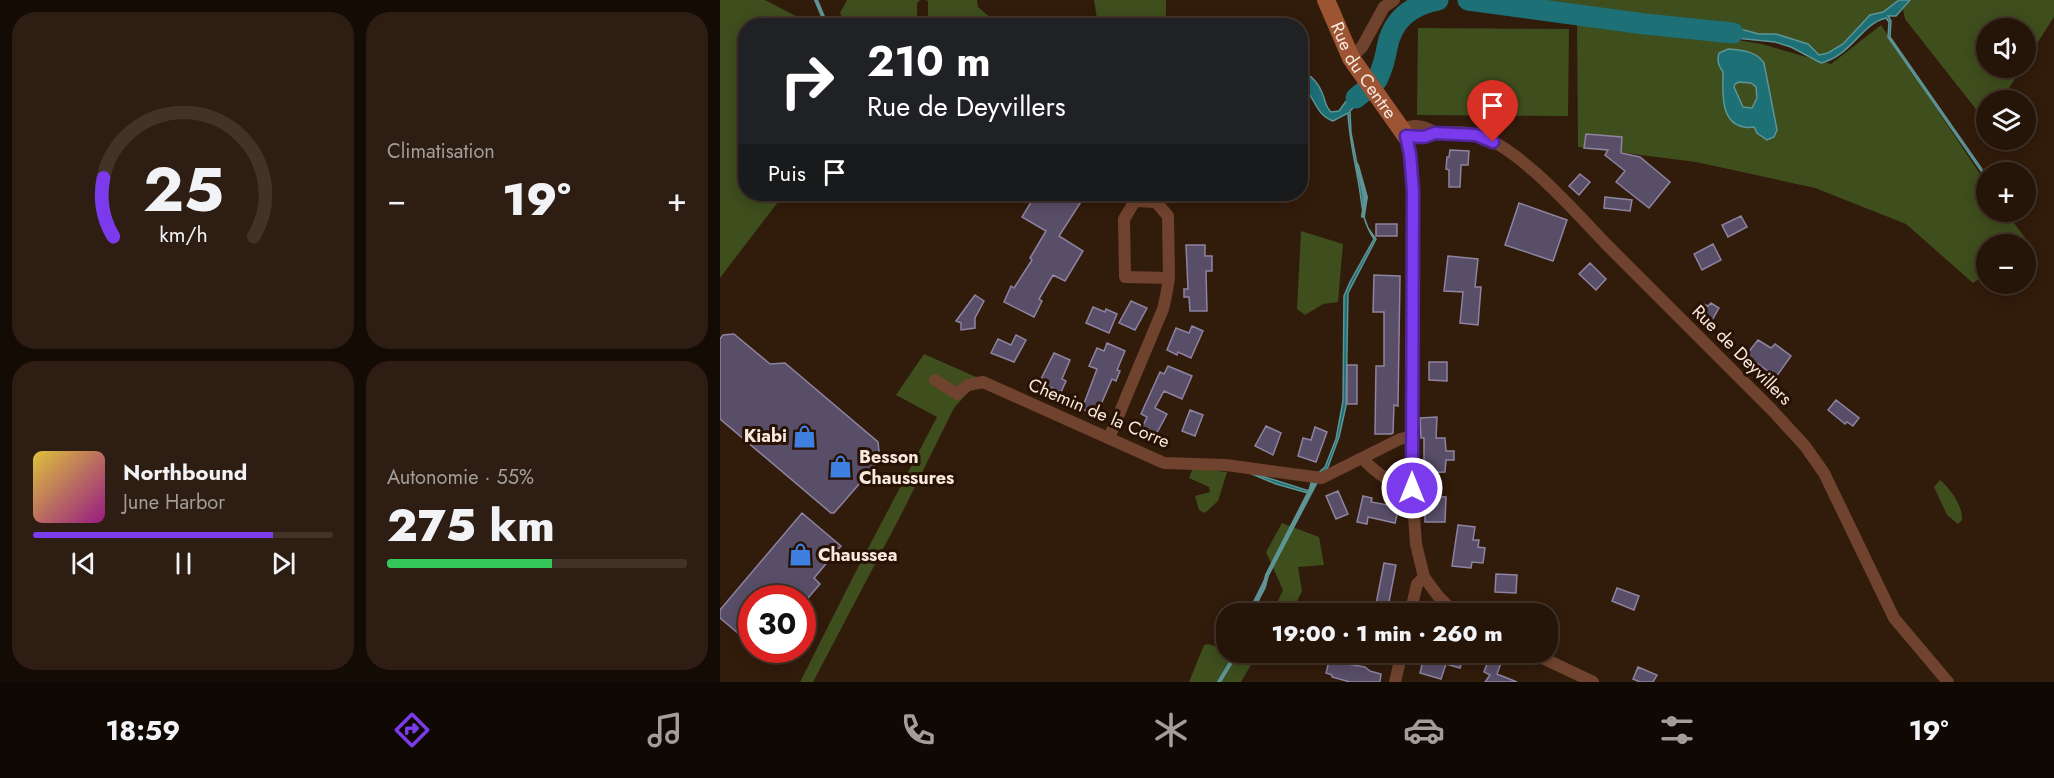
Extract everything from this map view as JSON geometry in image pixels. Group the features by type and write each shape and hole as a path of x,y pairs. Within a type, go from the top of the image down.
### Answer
{"street":[{"name":"Rue du Centre","path":"1326,0 1351,58 1403,133"},
{"path":"1351,58 1362,47 1384,7 1394,0"},
{"name":"Rue de Deyvillers","path":"1403,133 1415,125 1435,133 1476,135 1501,145 1543,180 1805,446 1824,473 1894,618 1948,682"},
{"path":"1403,133 1410,154 1413,185 1412,488 1416,544 1424,577 1445,603"},
{"path":"1109,438 1163,309 1169,278 1168,216 1156,202 1135,201 1124,219 1125,277 1169,278"},
{"name":"Chemin de la Corre","path":"935,380 957,394 968,384 983,382 1164,463 1226,465 1316,478 1400,439 1413,436"},
{"path":"1362,458 1377,474 1412,488"},
{"path":"1413,603 1417,584 1424,577"},
{"path":"1395,682 1399,663"},
{"path":"1553,663 1593,682"}],"green space":[{"path":"720,0 765,0 800,18 738,18 738,201 779,201 720,278"},
{"path":"847,0 920,0 917,3 917,18 843,18 840,13"},
{"path":"925,0 977,0 978,7 991,18 928,18 928,1"},
{"path":"1094,0 1166,0 1166,18 1097,18"},
{"path":"1517,0 1899,0 1883,12 1870,16 1843,44 1828,53 1819,55 1808,44 1776,34 1759,34 1740,29 1704,29 1706,35 1762,44 1831,64 1881,25 1976,168 1976,222 2013,222 2022,234 1976,234 1976,281 1973,283 1906,224 1815,188 1696,162 1578,147 1577,20 1611,24 1604,15 1517,3"},
{"path":"1910,0 2054,0 2054,17 2036,45 2036,18 1976,18 1976,78 2015,78 2008,90 1976,90 1976,109 1905,19 1903,9"},
{"path":"1418,28 1569,29 1568,116 1417,115"},
{"path":"1301,231 1343,244 1338,302 1323,304 1305,315 1297,309"},
{"path":"924,354 1167,461 1194,468 1227,472 1218,501 1205,513 1199,510 1195,496 1210,492 1209,487 1189,478 1193,468 1175,469 1150,462 995,391 980,388 970,390 954,408 813,682 800,682 810,663 816,663 816,650 937,417 896,395"},
{"path":"1940,480 1952,492 1958,503 1962,520 1958,524 1947,515 1934,487"},
{"path":"1282,523 1319,537 1324,565 1298,567 1302,591 1296,603 1277,603 1283,590 1266,552"},
{"path":"1204,645 1216,647 1216,663 1252,663 1241,682 1189,682"}],"water":[{"path":"1899,0 1910,0 1896,16 1888,16 1891,21 1890,37 1976,164 1888,37 1889,22 1886,18 1870,26 1841,53 1821,63 1791,47 1775,42 1706,35 1704,28 1740,29 1759,34 1776,34 1808,44 1819,55 1828,53 1843,44 1870,15 1883,12"},
{"path":"1728,49 1743,51 1757,56 1764,63 1777,130 1774,137 1767,140 1757,133 1754,127 1744,127 1730,119 1724,104 1723,72 1718,63 1719,53","holes":["1739,82 1751,83 1756,87 1757,98 1752,108 1743,107 1734,87"]},
{"path":"1308,75 1317,84 1331,112 1339,111 1352,93 1361,86 1367,94 1350,111 1351,133 1363,195 1364,216 1351,138 1348,113 1333,121 1322,114 1309,94"},
{"path":"1368,228 1376,239 1348,293 1346,406 1339,437 1328,467 1318,481 1253,603 1308,493 1276,484 1240,469 1309,491 1312,479 1325,467 1336,439 1343,401 1344,296 1374,239"}],"building":[{"path":"1586,134 1622,137 1621,153 1640,157 1670,182 1649,208 1616,182 1625,171 1605,155 1608,150 1584,148"},
{"path":"1450,150 1469,151 1468,165 1461,165 1460,187 1449,187 1449,170 1446,169"},
{"path":"1580,174 1590,182 1579,195 1569,186"},
{"path":"1605,197 1632,200 1630,211 1604,208"},
{"path":"1032,201 1082,201 1059,236 1083,251 1065,281 1053,275 1039,299 1042,301 1034,317 1004,302 1011,286 1014,288 1032,260 1030,258 1046,231 1022,217"},
{"path":"1519,203 1567,220 1553,261 1505,245"},
{"path":"1741,216 1747,227 1728,237 1722,225"},
{"path":"1376,224 1397,224 1397,236 1376,236"},
{"path":"1713,244 1721,260 1702,270 1694,254"},
{"path":"1186,245 1205,245 1205,256 1212,256 1212,271 1206,271 1207,311 1190,311 1189,297 1184,297 1184,289 1188,289"},
{"path":"1448,256 1478,259 1475,287 1481,287 1478,325 1460,323 1463,292 1444,291"},
{"path":"1590,263 1606,279 1596,290 1579,274"},
{"path":"1374,275 1400,276 1398,406 1394,405 1393,433 1391,434 1375,434 1376,366 1384,366 1384,312 1373,312"},
{"path":"975,295 984,301 975,318 975,328 961,330 961,323 956,321"},
{"path":"1131,301 1147,308 1135,330 1119,323"},
{"path":"1701,303 1708,306 1711,303 1719,308 1711,322 1696,312"},
{"path":"1093,307 1117,314 1109,333 1086,323"},
{"path":"1192,326 1203,331 1191,358 1167,350 1176,328 1189,333"},
{"path":"734,334 770,364 785,363 878,442 880,460 834,513 831,513 720,419 720,339 723,335"},
{"path":"1016,335 1026,340 1014,362 991,353 998,339 1011,345"},
{"path":"1758,340 1771,348 1775,344 1791,356 1776,377 1746,355"},
{"path":"1107,343 1125,351 1117,370 1120,371 1116,381 1112,379 1096,416 1082,409 1097,369 1089,366 1097,348 1104,351"},
{"path":"1054,353 1070,360 1062,379 1066,381 1061,392 1050,387 1048,390 1038,385"},
{"path":"1429,362 1447,362 1447,381 1429,380"},
{"path":"1347,365 1357,365 1357,404 1347,404"},
{"path":"1168,366 1192,376 1182,399 1164,391 1155,408 1167,414 1153,440 1139,434 1147,417 1141,414 1160,372 1164,374"},
{"path":"1836,400 1859,418 1853,426 1847,422 1845,424 1828,410"},
{"path":"1190,410 1203,415 1195,436 1182,431"},
{"path":"1437,417 1436,438 1445,438 1446,451 1454,451 1454,460 1446,460 1445,472 1424,473 1424,438 1421,438 1420,418"},
{"path":"1266,426 1281,433 1273,455 1255,446"},
{"path":"1315,427 1327,432 1316,462 1298,456 1303,438 1311,440"},
{"path":"1338,491 1348,514 1336,519 1326,496"},
{"path":"1363,496 1372,498 1371,502 1399,507 1395,523 1368,517 1367,524 1357,522"},
{"path":"1425,496 1446,497 1445,522 1425,522"},
{"name":"Chaussea","path":"802,513 841,546 814,578 820,584 816,589 816,585 741,585"},
{"path":"1458,525 1475,527 1473,540 1479,540 1478,547 1485,548 1483,563 1472,562 1471,568 1452,566"},
{"path":"1384,563 1396,565 1389,603 1376,603"},
{"path":"1496,574 1517,575 1516,593 1495,592"},
{"path":"1617,588 1639,596 1634,610 1612,601"},
{"name":"Chaussea","path":"738,589 738,633 720,618 720,610"},
{"path":"1328,663 1341,663 1365,667 1381,674 1380,682 1350,682 1326,673"},
{"path":"1422,663 1462,663 1460,668 1446,664 1441,679 1420,673"},
{"path":"1487,663 1501,663 1497,674 1517,682 1485,682 1490,675 1484,672"},
{"path":"1638,667 1657,675 1653,682 1640,682 1633,679"}],"waterway":[{"path":"816,0 824,18"},
{"path":"1356,98 1377,80 1393,29 1398,22 1411,10 1438,0"},
{"path":"1468,0 1645,24 1733,33"},
{"path":"1357,165 1366,197 1363,216"},
{"path":"1256,603 1267,575 1314,483"},
{"path":"1219,682 1230,663"}],"place":[{"name":"Kiabi","path":"805,436"},
{"name":"Besson Chaussures","path":"841,467"},
{"name":"Chaussea","path":"800,555"}],"route":[{"path":"1412,488 1413,191 1406,136 1424,137 1435,133 1476,135 1493,142"}]}
